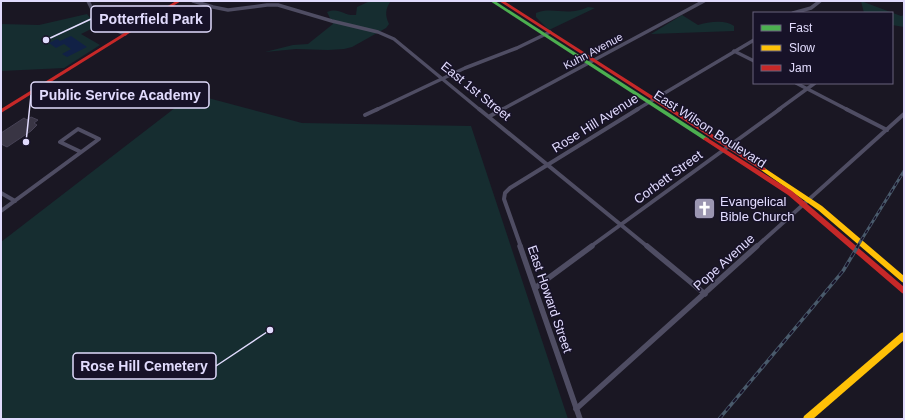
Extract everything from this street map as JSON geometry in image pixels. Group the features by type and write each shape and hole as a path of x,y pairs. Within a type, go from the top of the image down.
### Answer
{"main road":[{"path":"1,111 179,1"},
{"name":"East Wilson Boulevard","path":"492,1 548,34"},
{"name":"East Wilson Boulevard","path":"501,1 548,34 726,148 807,202 904,280"},
{"name":"East Wilson Boulevard","path":"807,202 904,291"},
{"path":"807,419 904,335"}],"street":[{"path":"88,1 95,17 99,21 110,28 125,34"},
{"name":"East 1st Street","path":"193,1 217,9 228,10 261,5 278,5 384,34 403,45 705,294"},
{"path":"261,5 266,1"},
{"name":"Kuhn Avenue","path":"490,116 704,1"},
{"path":"796,12 811,8 820,1"},
{"path":"365,115 443,78 548,34"},
{"name":"Rose Hill Avenue","path":"510,188 651,101 753,41"},
{"path":"734,51 753,60"},
{"path":"798,84 887,130"},
{"name":"Corbett Street","path":"535,288 814,84"},
{"name":"Pope Avenue","path":"576,409 904,114"},
{"path":"1,211 99,139 78,129 60,142 81,152"},
{"name":"East Howard Street","path":"510,188 505,193 504,199 580,419"},
{"path":"1,193 15,201"}],"green space":[{"path":"370,1 391,1 386,12 389,24 386,28 352,47 328,50 296,49 265,52 293,45 308,44 333,24 327,12 335,10 356,15 357,7"},
{"path":"861,1 890,12 864,12"},
{"path":"588,7 595,8 549,30 536,17 536,13 542,11 573,11"},
{"path":"893,13 901,16 904,15 904,27 893,25"},
{"path":"87,14 97,26 81,34 100,45 64,68 1,71 1,24 39,25"},
{"path":"682,15 698,25 711,22 726,22 734,26 734,31 651,34"},
{"path":"193,94 302,123 471,126 568,419 1,419 1,242"}],"water":[{"path":"71,36 87,47 67,57 62,54 71,49 64,44 56,48 49,43 57,39 60,41"}],"building":[{"path":"31,117 38,120 34,123 37,125 31,131 7,147 1,144 1,133 24,118 27,120"}],"railway":[{"path":"857,247 904,171"},
{"path":"719,419 843,271 858,246"}],"traffic: fast":[{"path":"492,1 706,139"}],"traffic: slow":[{"path":"763,169 820,208 904,280"},
{"path":"807,419 904,335"}],"traffic: jam":[{"path":"1,111 179,1"},
{"path":"501,1 763,169"},
{"path":"706,139 790,193 904,291"}],"place":[{"name":"Potterfield Park","path":"46,40"},
{"name":"Public Service Academy","path":"26,142"},
{"name":"Evangelical Bible Church","path":"705,208"},
{"name":"Rose Hill Cemetery","path":"270,330"}]}
